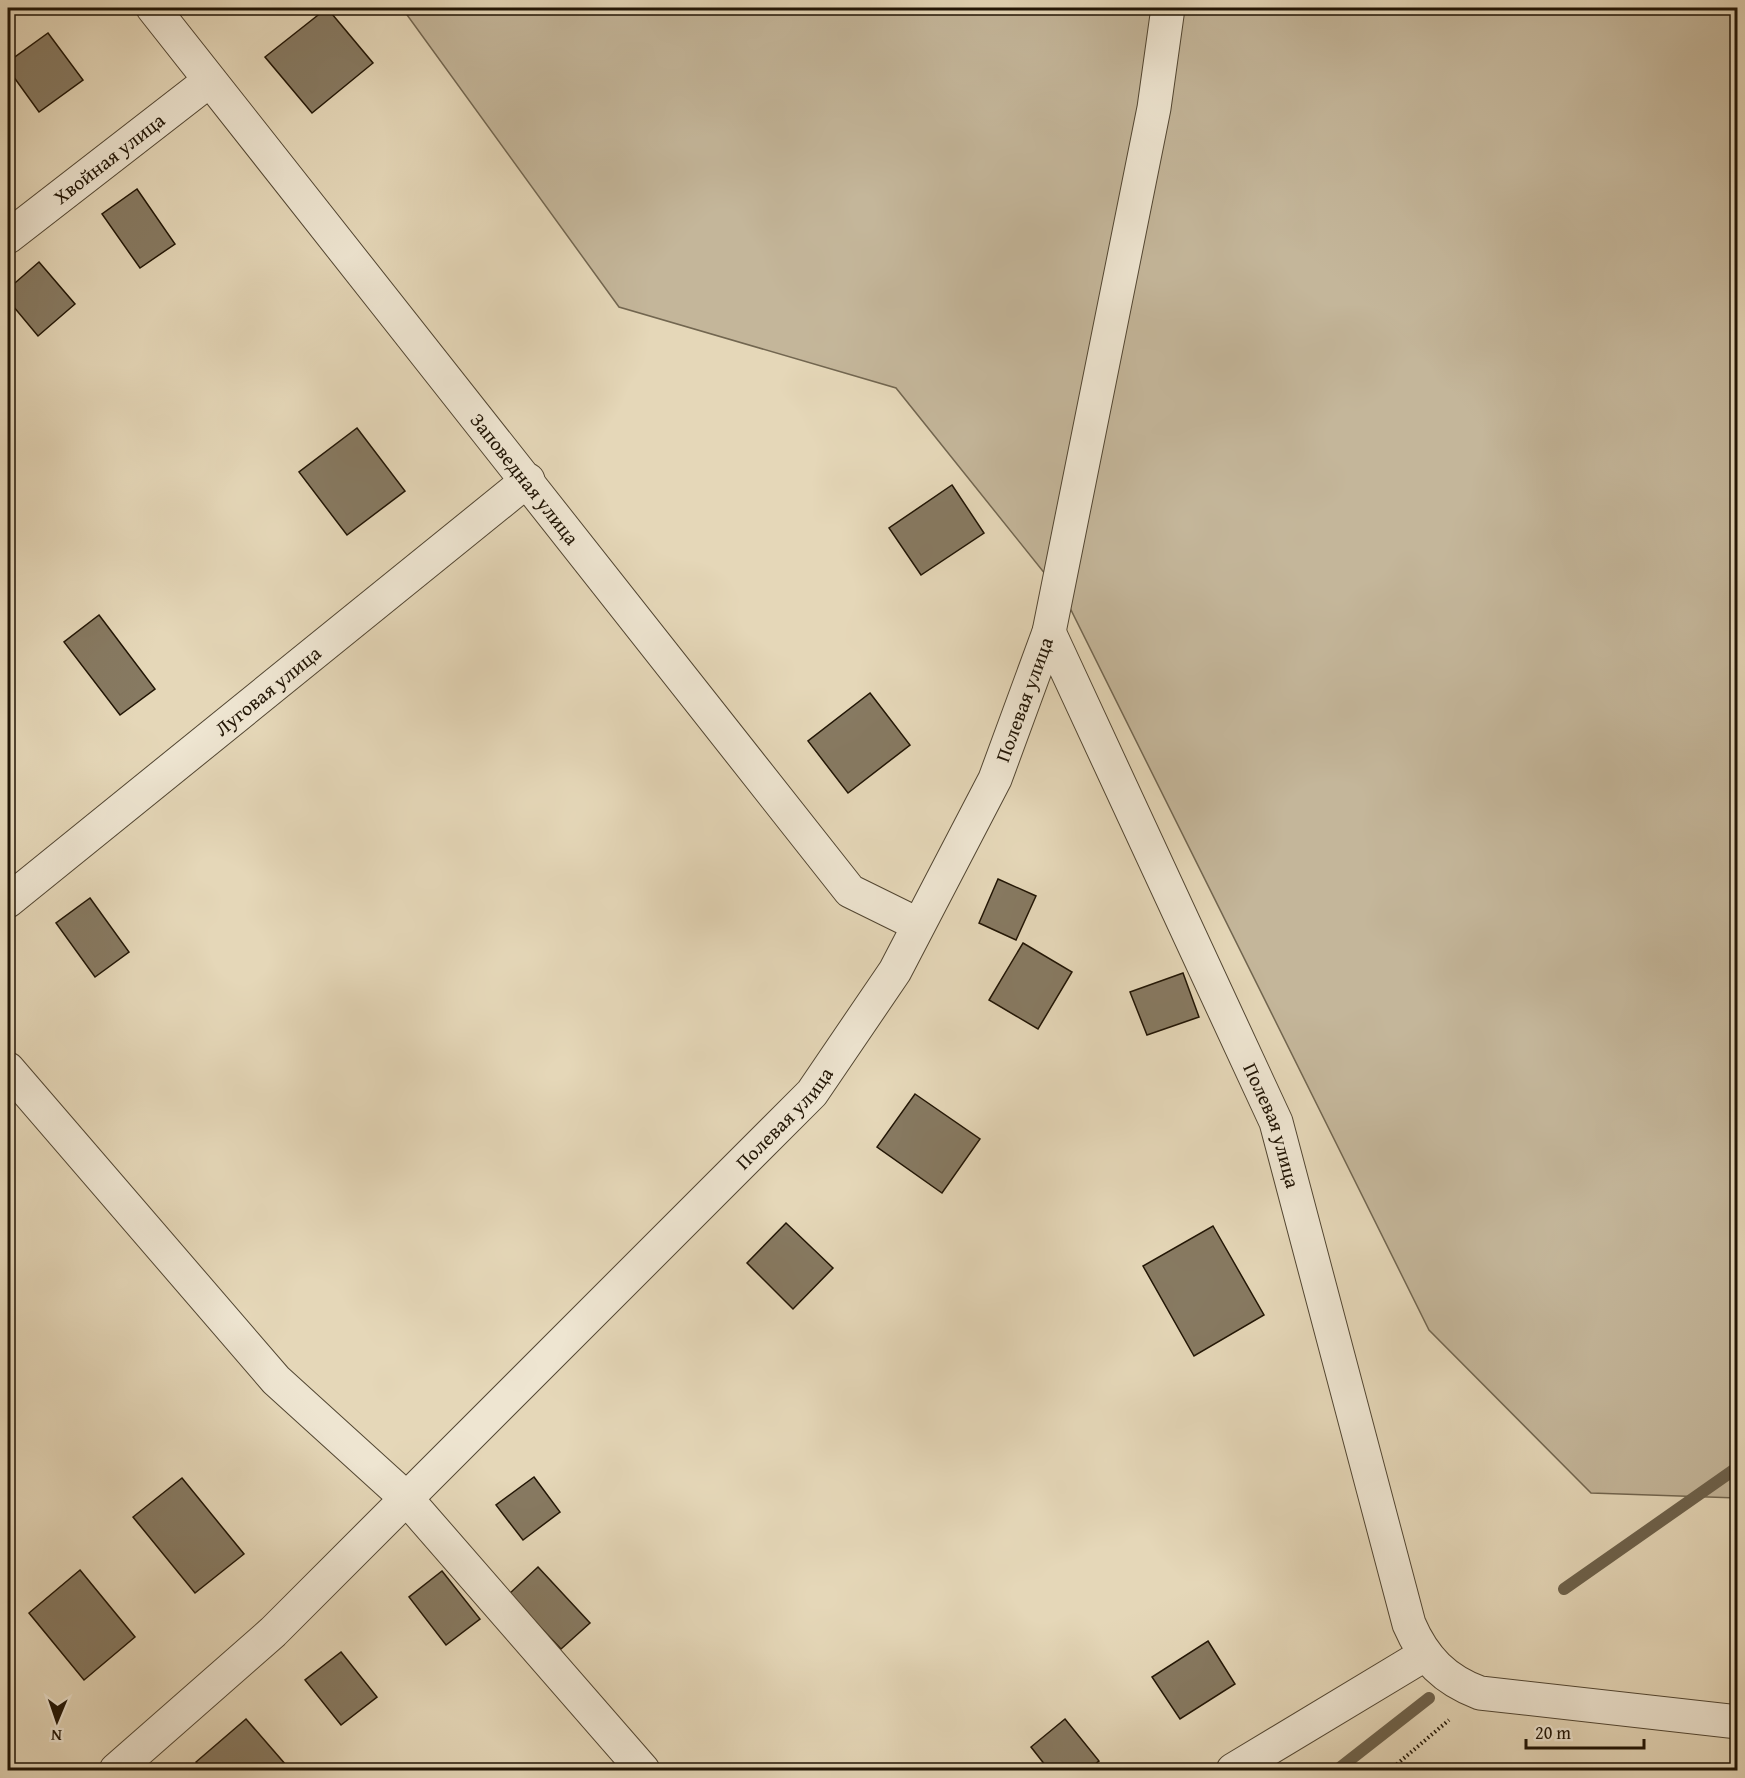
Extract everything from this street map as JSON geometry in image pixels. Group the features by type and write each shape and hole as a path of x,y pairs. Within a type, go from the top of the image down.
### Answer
{"street":[{"name":"Заповедная улица","path":"153,8 528,480 850,891 917,924"},
{"path":"1049,632 1154,108 1168,8"},
{"name":"Хвойная улица","path":"8,237 209,81"},
{"name":"Луговая улица","path":"8,901 528,480"},
{"name":"Полевая улица","path":"116,1770 273,1632 812,1093 895,971 917,924 995,779 1049,632"},
{"name":"Полевая улица","path":"1049,632 1276,1122 1409,1624 1424,1655"},
{"path":"8,1069 276,1380 406,1498 643,1770"},
{"path":"1233,1770 1424,1655 1449,1678 1480,1693 1737,1722"}],"path":[{"path":"1390,1770 1480,1693"}],"shaded area":[{"path":"402,8 1737,8 1737,1498 1591,1493 1429,1330 1066,600 896,388 619,307"}],"building":[{"path":"327,8 373,63 312,113 265,57"},
{"path":"48,33 83,80 39,112 8,69 8,62"},
{"path":"137,189 175,244 140,268 102,214"},
{"path":"39,262 75,304 38,336 8,300 8,289"},
{"path":"357,428 405,491 347,535 299,472"},
{"path":"952,485 984,533 921,575 889,528"},
{"path":"99,615 155,689 120,715 64,642"},
{"path":"870,693 910,745 848,793 808,741"},
{"path":"998,879 1036,896 1016,940 979,923"},
{"path":"90,898 129,952 95,977 56,923"},
{"path":"1023,943 1072,972 1038,1029 989,1000"},
{"path":"1183,973 1199,1017 1147,1035 1130,992"},
{"path":"915,1094 980,1139 942,1193 877,1147"},
{"path":"786,1223 833,1268 793,1309 747,1263"},
{"path":"1213,1226 1264,1315 1194,1356 1143,1266"},
{"path":"534,1477 560,1512 523,1540 496,1505"},
{"path":"182,1478 244,1554 195,1593 133,1517"},
{"path":"538,1567 590,1623 561,1649 509,1594"},
{"path":"80,1570 135,1637 84,1680 29,1613"},
{"path":"442,1571 480,1619 446,1645 409,1597"},
{"path":"1208,1641 1235,1684 1180,1719 1152,1677"},
{"path":"341,1652 377,1697 341,1725 305,1680"},
{"path":"246,1719 286,1765 280,1770 203,1770 196,1762"},
{"path":"1065,1719 1099,1761 1087,1770 1049,1770 1031,1747"}],"waterway":[{"path":"1564,1589 1738,1467"},
{"path":"1337,1770 1429,1698"}]}
